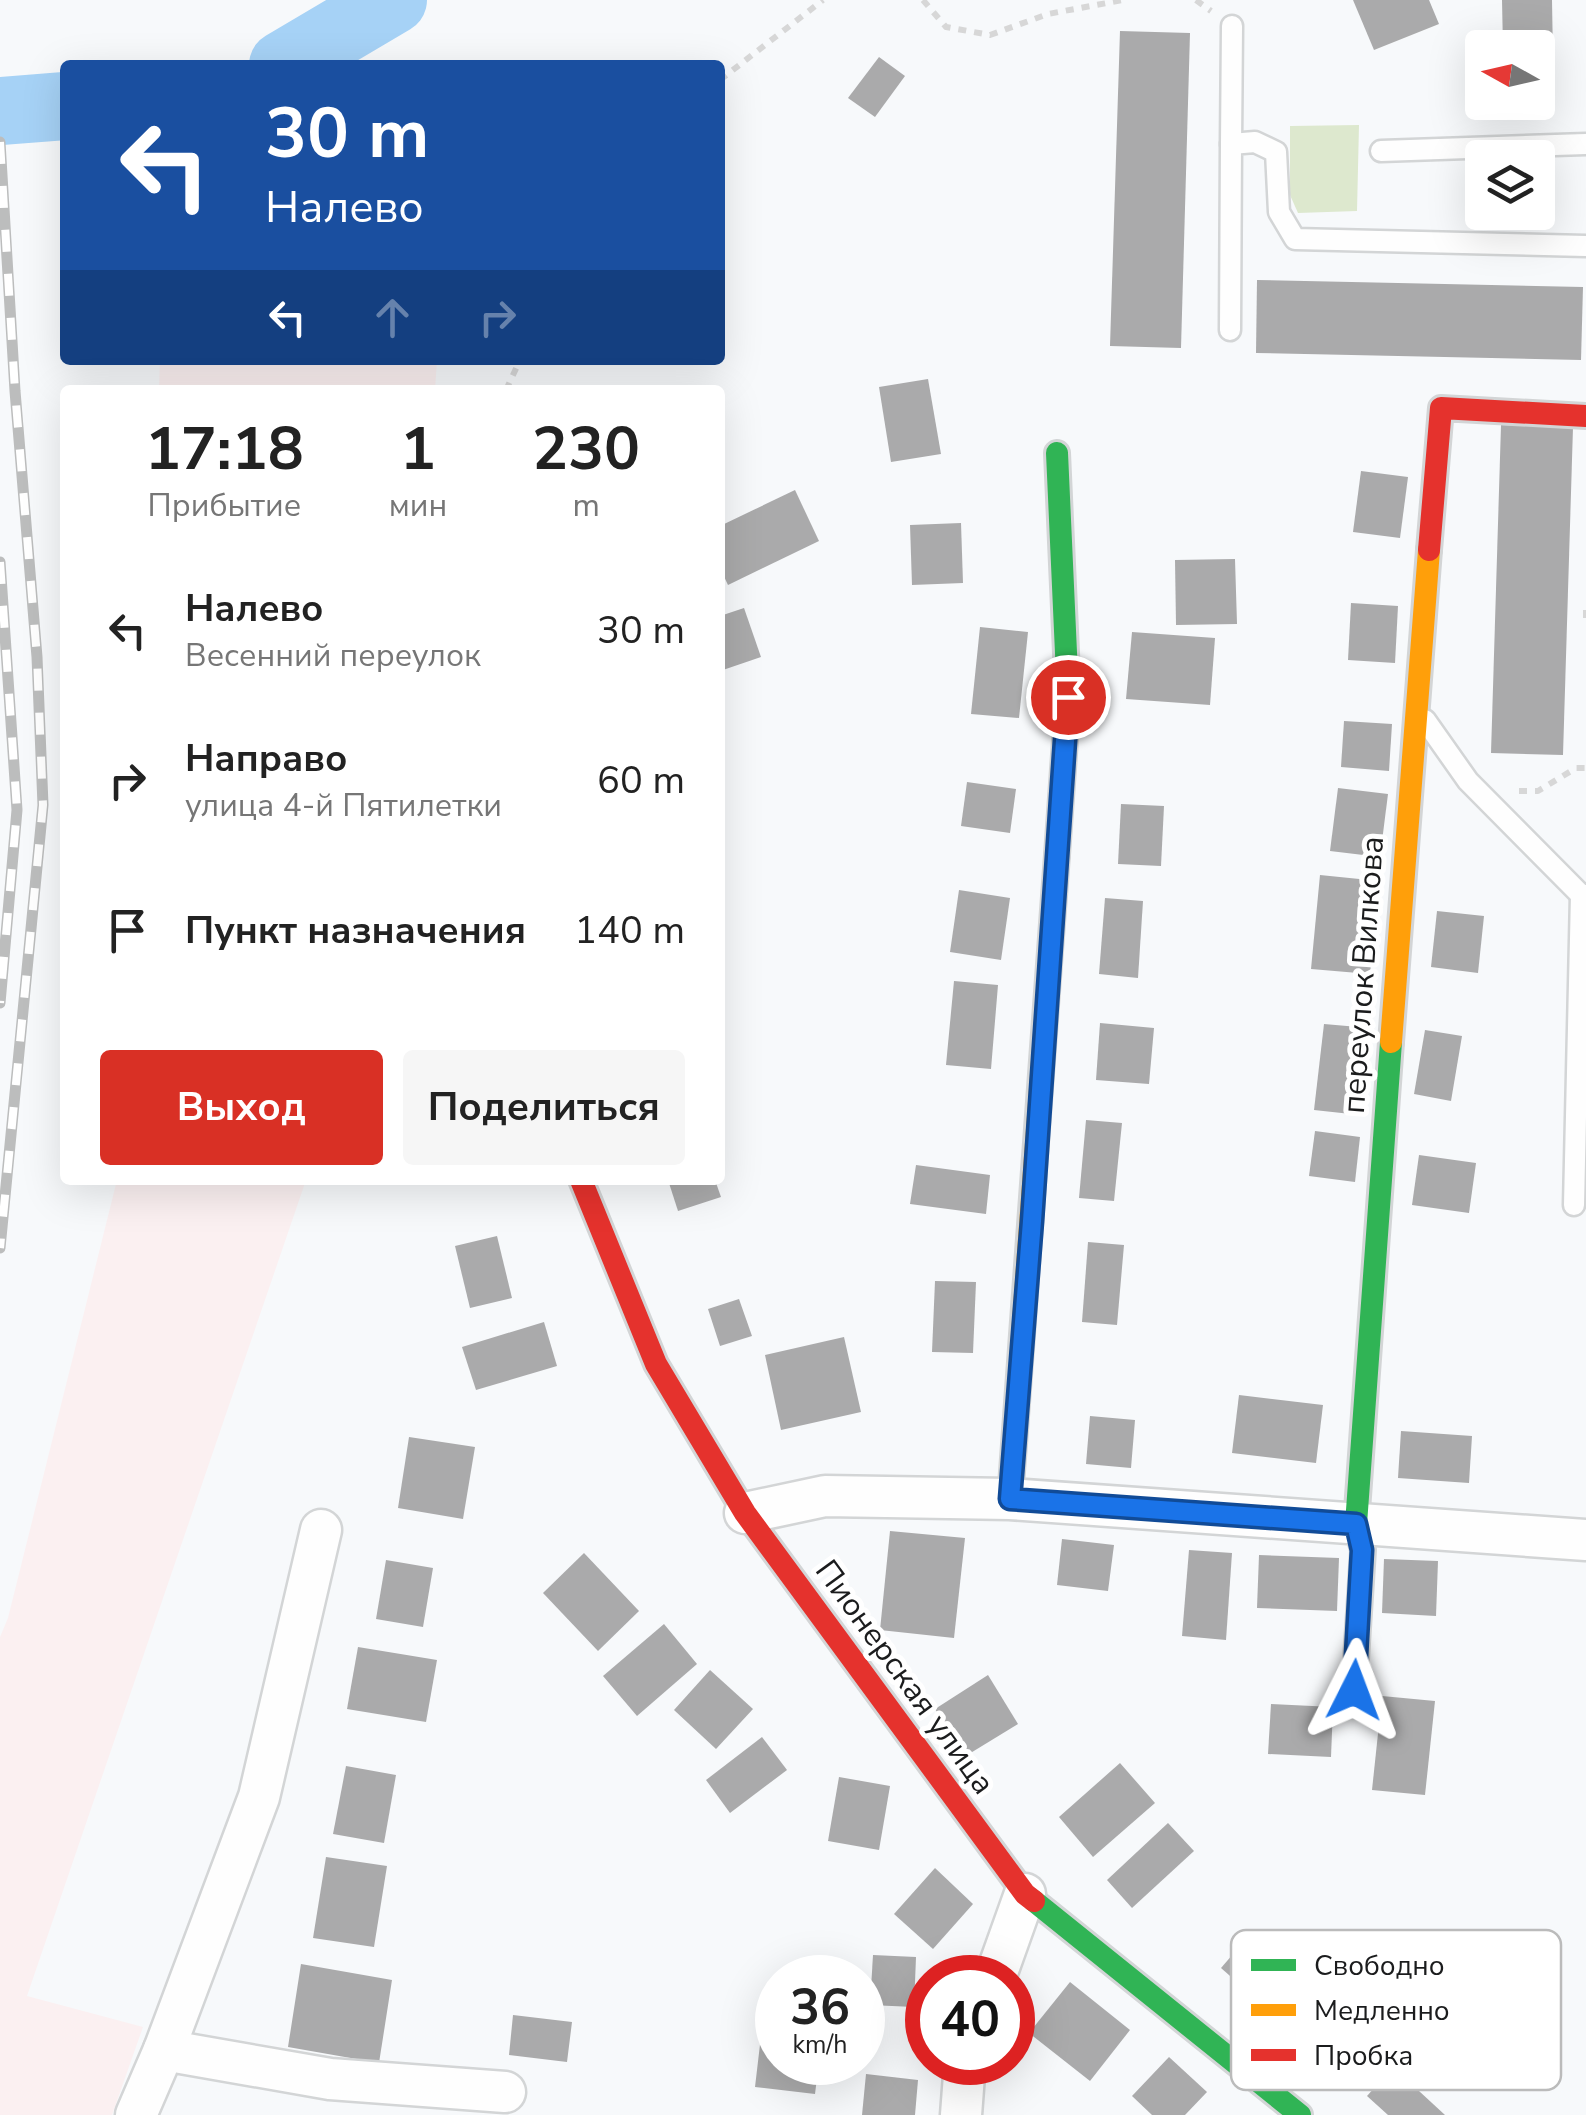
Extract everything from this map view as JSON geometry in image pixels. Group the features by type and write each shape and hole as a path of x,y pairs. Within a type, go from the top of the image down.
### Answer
{"street":[{"name":"переулок Вилкова","path":"1354,1690 1362,1550 1356,1524 1415,706 1441,408 1586,416"},
{"path":"1010,1499 1068,697 1057,453"},
{"name":"Пионерская улица","path":"583,1185 656,1364 745,1513 1024,1894 1231,2060"},
{"path":"745,1513 825,1496 1010,1499 1586,1540"},
{"path":"136,2115 259,1798 321,1530"},
{"path":"1003,1955 1024,1894"},
{"path":"164,2050 330,2079 505,2092"},
{"path":"961,2115 963,2085"},
{"name":"Пионерская улица","path":"1269,2090 1300,2115"}],"lane":[{"path":"1230,330 1232,26"},
{"path":"1231,144 1255,142 1276,152 1279,212 1296,238 1586,246"},
{"path":"1381,151 1586,144"},
{"path":"1415,706 1478,791 1584,895 1574,1205"}],"path":[{"path":"725,76 823,0"},
{"path":"923,0 946,26 990,34 1048,14 1123,0"},
{"path":"1586,610 1586,620"},
{"path":"1478,791 1538,791 1576,768 1586,768"}],"shaded area":[{"path":"160,365 437,365 435,385 159,385"},
{"path":"116,1185 304,1185 27,1996 143,2027 112,2115 0,2115 0,1637 8,1618"}],"green space":[{"path":"1359,125 1357,211 1298,213 1290,195 1290,126"}],"building":[{"path":"1353,0 1429,0 1439,24 1374,50"},
{"path":"1502,0 1552,0 1553,30 1503,30"},
{"path":"1120,31 1190,33 1181,348 1110,346"},
{"path":"879,57 905,76 875,117 848,98"},
{"path":"1257,280 1583,287 1581,360 1256,353"},
{"path":"928,379 941,454 891,462 879,387"},
{"path":"1501,425 1573,427 1563,755 1491,753"},
{"path":"1361,471 1408,477 1400,538 1353,532"},
{"path":"795,490 819,541 728,585 725,524"},
{"path":"961,523 963,583 912,585 910,525"},
{"path":"1235,559 1237,624 1176,625 1175,560"},
{"path":"1351,603 1398,606 1395,663 1348,660"},
{"path":"744,608 761,657 725,669 725,614"},
{"path":"980,627 1028,632 1019,718 971,714"},
{"path":"1132,632 1215,638 1210,705 1126,699"},
{"path":"1344,721 1392,724 1389,771 1341,767"},
{"path":"967,782 1016,789 1010,833 961,826"},
{"path":"1338,788 1388,794 1380,857 1330,851"},
{"path":"1121,804 1164,806 1161,866 1118,864"},
{"path":"1320,875 1379,881 1370,974 1311,969"},
{"path":"959,890 1010,898 1001,960 950,952"},
{"path":"1105,898 1143,901 1138,978 1099,974"},
{"path":"1437,911 1484,916 1478,973 1431,967"},
{"path":"954,981 998,985 991,1069 946,1065"},
{"path":"1100,1023 1154,1028 1149,1084 1096,1080"},
{"path":"1324,1024 1370,1028 1360,1115 1314,1110"},
{"path":"1425,1030 1462,1036 1451,1101 1414,1094"},
{"path":"1086,1120 1122,1123 1114,1201 1079,1198"},
{"path":"1315,1131 1360,1137 1355,1182 1309,1176"},
{"path":"1419,1155 1476,1163 1469,1213 1412,1205"},
{"path":"916,1165 990,1175 986,1214 910,1204"},
{"path":"670,1185 717,1185 721,1197 678,1211"},
{"path":"497,1236 512,1298 470,1308 455,1246"},
{"path":"1088,1242 1124,1245 1117,1325 1082,1322"},
{"path":"935,1281 976,1282 973,1353 932,1352"},
{"path":"739,1299 752,1336 720,1346 708,1309"},
{"path":"544,1322 557,1366 476,1390 462,1347"},
{"path":"844,1337 861,1412 781,1430 765,1355"},
{"path":"1239,1395 1323,1405 1316,1463 1232,1453"},
{"path":"1090,1416 1135,1420 1131,1468 1086,1464"},
{"path":"1401,1431 1472,1436 1469,1483 1398,1478"},
{"path":"409,1437 475,1447 463,1519 398,1508"},
{"path":"890,1531 965,1538 954,1638 880,1630"},
{"path":"1062,1539 1114,1545 1108,1591 1057,1585"},
{"path":"1189,1550 1232,1553 1226,1640 1182,1636"},
{"path":"584,1553 639,1611 598,1651 543,1593"},
{"path":"1259,1555 1339,1558 1337,1611 1257,1608"},
{"path":"1384,1559 1438,1561 1436,1616 1382,1613"},
{"path":"386,1560 433,1568 423,1627 376,1619"},
{"path":"664,1624 697,1664 637,1716 603,1676"},
{"path":"358,1647 437,1660 426,1722 347,1709"},
{"path":"710,1670 753,1709 716,1749 674,1710"},
{"path":"988,1675 1018,1724 964,1757 935,1709"},
{"path":"1382,1696 1435,1701 1425,1795 1372,1790"},
{"path":"1271,1704 1333,1707 1331,1757 1268,1754"},
{"path":"762,1737 787,1770 730,1813 706,1780"},
{"path":"1120,1763 1155,1803 1093,1857 1059,1817"},
{"path":"346,1766 396,1775 384,1843 333,1834"},
{"path":"839,1777 890,1786 879,1850 828,1841"},
{"path":"1168,1823 1194,1851 1132,1908 1107,1880"},
{"path":"326,1857 387,1866 374,1947 313,1938"},
{"path":"935,1868 973,1904 933,1949 894,1914"},
{"path":"885,1956 905,1956 905,2007 885,2006"},
{"path":"1231,1956 1231,1977 1221,1968"},
{"path":"301,1964 392,1980 379,2063 288,2047"},
{"path":"1070,1982 1130,2030 1090,2081 1035,2038 1035,2026"},
{"path":"513,2015 572,2022 567,2062 509,2055"},
{"path":"1169,2057 1207,2092 1185,2115 1152,2115 1132,2096"},
{"path":"885,2076 905,2078 905,2085 918,2085 915,2115 862,2115 865,2085 885,2085"},
{"path":"755,2085 816,2085 815,2094"},
{"path":"1372,2090 1418,2090 1445,2115 1388,2115 1367,2096"}],"waterway":[{"path":"291,60 393,0"},
{"path":"0,111 60,106"}],"railway":[{"path":"0,142 37,657 43,805 0,1248"},
{"path":"0,562 17,810 0,1003"}],"traffic: fast":[{"path":"1057,453 1068,697 1057,855"},
{"path":"1354,1690 1363,1550 1356,1524 1391,1042"},
{"path":"1034,1901 1231,2059"},
{"path":"1269,2090 1300,2115"}],"traffic: slow":[{"path":"1391,1042 1429,550"},
{"path":"1010,1499 1057,855"}],"traffic: jam":[{"path":"1429,550 1441,408 1586,416"},
{"path":"583,1185 656,1364 745,1513 1025,1894 1034,1901"}],"route":[{"path":"1068,697 1010,1499 1356,1524 1362,1550 1354,1690"}]}
